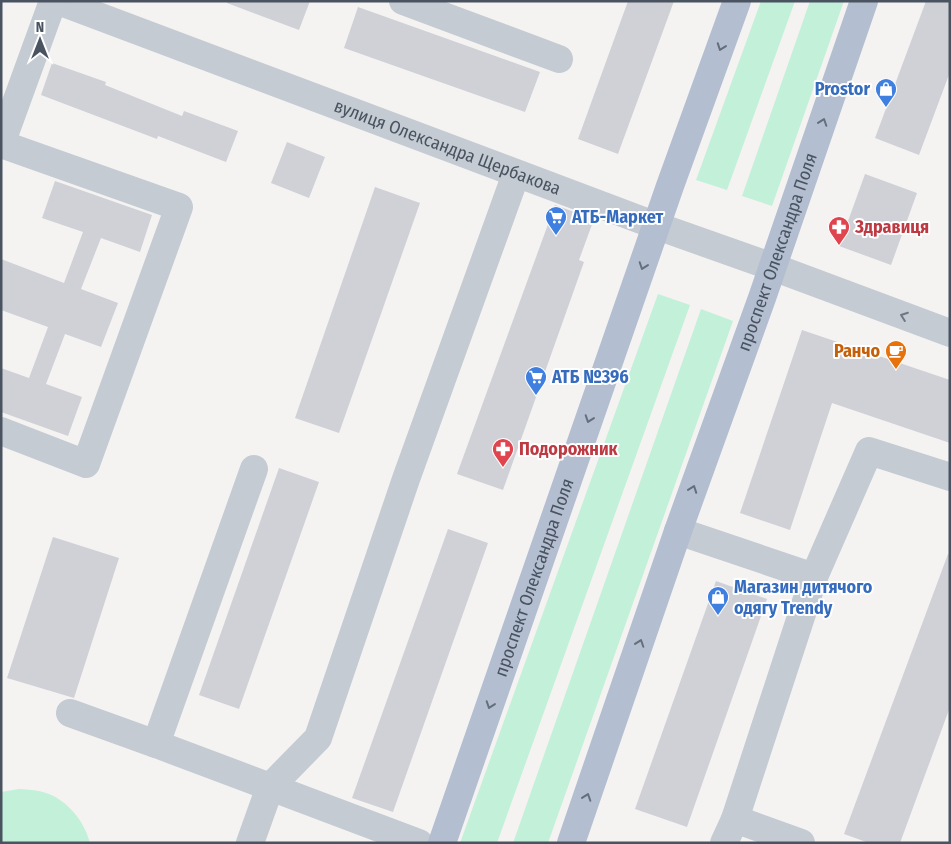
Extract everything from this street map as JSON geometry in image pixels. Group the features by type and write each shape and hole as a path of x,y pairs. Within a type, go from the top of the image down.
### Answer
{"main road":[{"name":"проспект Олександра Поля","path":"442,843 656,226 738,1"},
{"name":"проспект Олександра Поля","path":"576,841 678,531 773,267 864,1"}],"street":[{"path":"1,431 86,464 178,207 1,144 52,1"},
{"name":"вулиця Олександра Щербакова","path":"58,1 656,226 950,332"},
{"path":"403,1 559,59"},
{"path":"250,843 270,787 318,738 410,469 516,174"},
{"path":"801,843 729,831 814,577 869,451 950,477"},
{"path":"156,744 254,468"},
{"path":"678,531 814,577"},
{"path":"70,713 419,843"}],"green space":[{"path":"761,1 795,1 727,190 696,180"},
{"path":"810,1 844,1 772,206 742,196"},
{"path":"658,294 690,305 497,843 460,843"},
{"path":"701,309 733,321 548,843 513,843"},
{"path":"19,789 39,791 65,803 83,825 90,843 1,843 1,792"}],"building":[{"path":"227,1 310,1 299,30 227,3"},
{"path":"628,1 674,1 618,154 578,139"},
{"path":"926,1 950,1 950,72 919,155 875,138"},
{"path":"358,7 540,72 525,112 344,48"},
{"path":"52,63 106,82 105,85 182,116 184,111 238,131 226,162 158,136 157,139 41,95"},
{"path":"287,142 325,157 309,198 271,183"},
{"path":"865,174 917,193 891,265 839,246"},
{"path":"55,181 152,215 140,252 101,238 81,289 118,303 101,347 65,334 46,384 82,397 68,436 1,412 1,368 29,378 48,327 1,310 1,259 64,283 83,232 42,218"},
{"path":"375,187 420,203 339,433 295,418"},
{"path":"555,205 594,219 579,260 584,262 503,490 457,474"},
{"path":"802,330 950,380 950,443 832,403 790,530 740,513"},
{"path":"279,468 319,482 239,709 199,695"},
{"path":"448,529 488,543 393,812 352,798"},
{"path":"53,537 119,558 74,698 7,678"},
{"path":"948,554 950,554 950,707 900,843 869,843 844,834"},
{"path":"716,581 767,599 687,827 635,809"}],"place":[{"name":"Prostor","path":"886,108"},
{"name":"АТБ-Маркет","path":"556,236"},
{"name":"Здравиця","path":"839,246"},
{"name":"Ранчо","path":"896,370"},
{"name":"АТБ №396","path":"536,396"},
{"name":"Подорожник","path":"503,468"},
{"name":"Магазин дитячого одягу Trendy","path":"718,616"}]}
